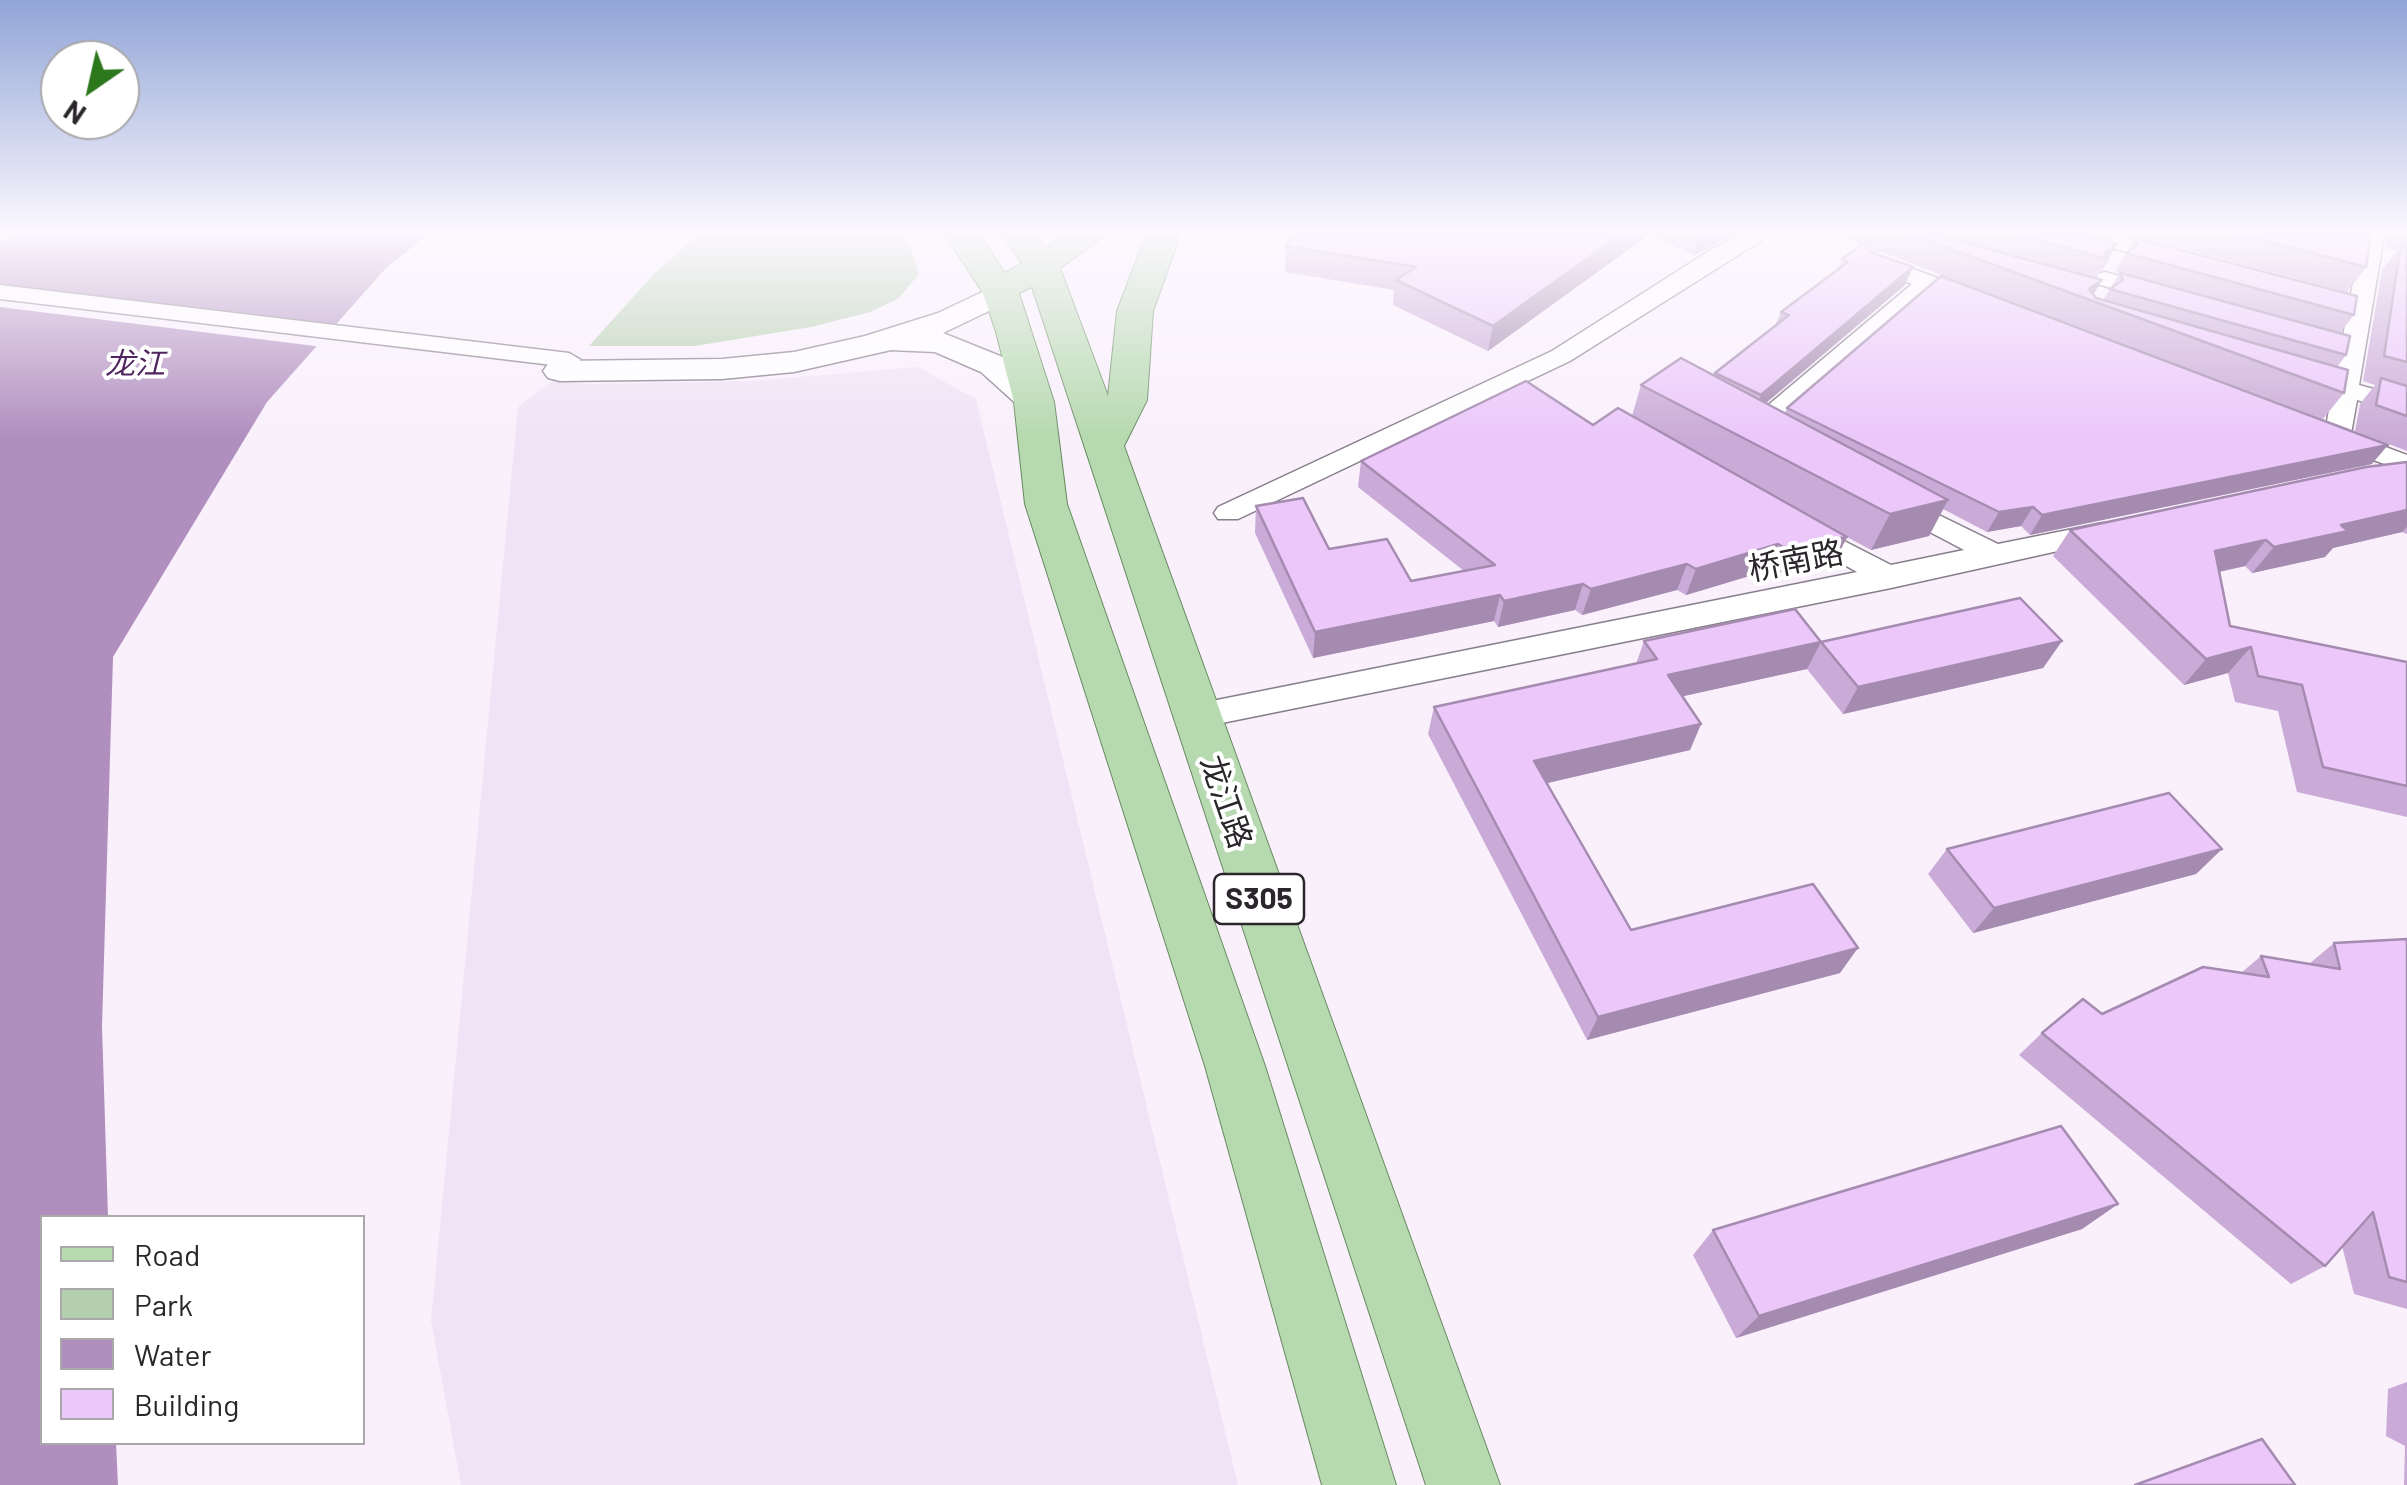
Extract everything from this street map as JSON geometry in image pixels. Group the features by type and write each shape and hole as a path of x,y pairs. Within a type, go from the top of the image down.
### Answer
{"main road":[{"path":"1001,299 1034,402"},
{"name":"龙江路","path":"1056,299 1462,1485"},
{"path":"1104,446 1126,400 1139,299"},
{"name":"S305","path":"1034,402 1046,504 1234,1066 1360,1485"}],"street":[{"path":"56,299 564,366 729,356 792,348 899,319 949,299"},
{"path":"0,301 564,366 722,369 794,362 874,344 950,320 975,299"},
{"path":"1228,513 1561,356 1649,299"},
{"path":"1756,429 1908,299"},
{"path":"1973,299 1995,308"},
{"path":"2337,438 2345,388 2343,345 2353,299"},
{"path":"874,344 938,342 965,351 993,365 1034,402"},
{"path":"2272,367 2407,406"},
{"path":"1729,415 1790,447"},
{"path":"2305,426 2407,464"},
{"path":"2359,478 2407,474"},
{"path":"1876,492 1996,555"},
{"path":"1774,513 1891,578"},
{"name":"桥南路","path":"1197,716 1891,578 2130,526"}],"shaded area":[{"path":"918,367 976,399 1238,1485 461,1485 431,1321 518,407 554,380 585,384 751,381"}],"green space":[{"path":"631,299 897,299 870,312 811,327 695,346 589,346"}],"water":[{"name":"龙江","path":"0,299 358,299 267,402 113,657 102,1026 108,1215 40,1215 40,1445 116,1445 118,1485 0,1485"}],"pier":[{"path":"0,299 119,299 341,326 323,347 0,307"}],"building":[{"path":"1437,299 1530,299 1493,326"},
{"path":"1798,299 1875,299 1761,395 1715,373 1789,315 1781,312"},
{"path":"1914,299 2003,299 2388,445 2042,515 2033,507 1999,512 1787,408"},
{"path":"2088,299 2101,299 2348,370 2344,393"},
{"path":"2147,299 2216,299 2350,336 2346,355"},
{"path":"2296,299 2356,299 2354,315"},
{"path":"2393,299 2407,299 2407,362 2384,356"},
{"path":"1681,358 1948,500 1890,514 1641,385"},
{"path":"2381,378 2407,386 2407,416 2376,405"},
{"path":"1526,381 1593,425 1618,408 1847,537 1783,547 1778,544 1696,569 1687,564 1591,589 1583,584 1504,601 1500,595 1315,632 1256,506 1303,498 1329,549 1387,539 1411,581 1495,565 1361,461"},
{"path":"2407,462 2407,510 2341,525 2348,531 2274,547 2266,540 2215,551 2230,626 2407,662 2407,786 2323,767 2302,685 2258,676 2251,647 2206,659 2070,530 2366,467"},
{"path":"2020,598 2062,641 1858,687 1821,642"},
{"path":"1795,609 1821,642 1668,675 1701,724 1534,761 1631,930 1813,884 1858,948 1598,1017 1434,707 1657,659 1644,641"},
{"path":"2169,793 2222,849 1994,908 1947,849"},
{"path":"2407,939 2407,1282 2389,1277 2373,1212 2325,1266 2042,1033 2083,999 2102,1014 2203,967 2269,977 2261,956 2340,969 2334,943"},
{"path":"2061,1126 2118,1204 1759,1316 1713,1230"},
{"path":"2262,1439 2295,1485 2135,1485"}]}
